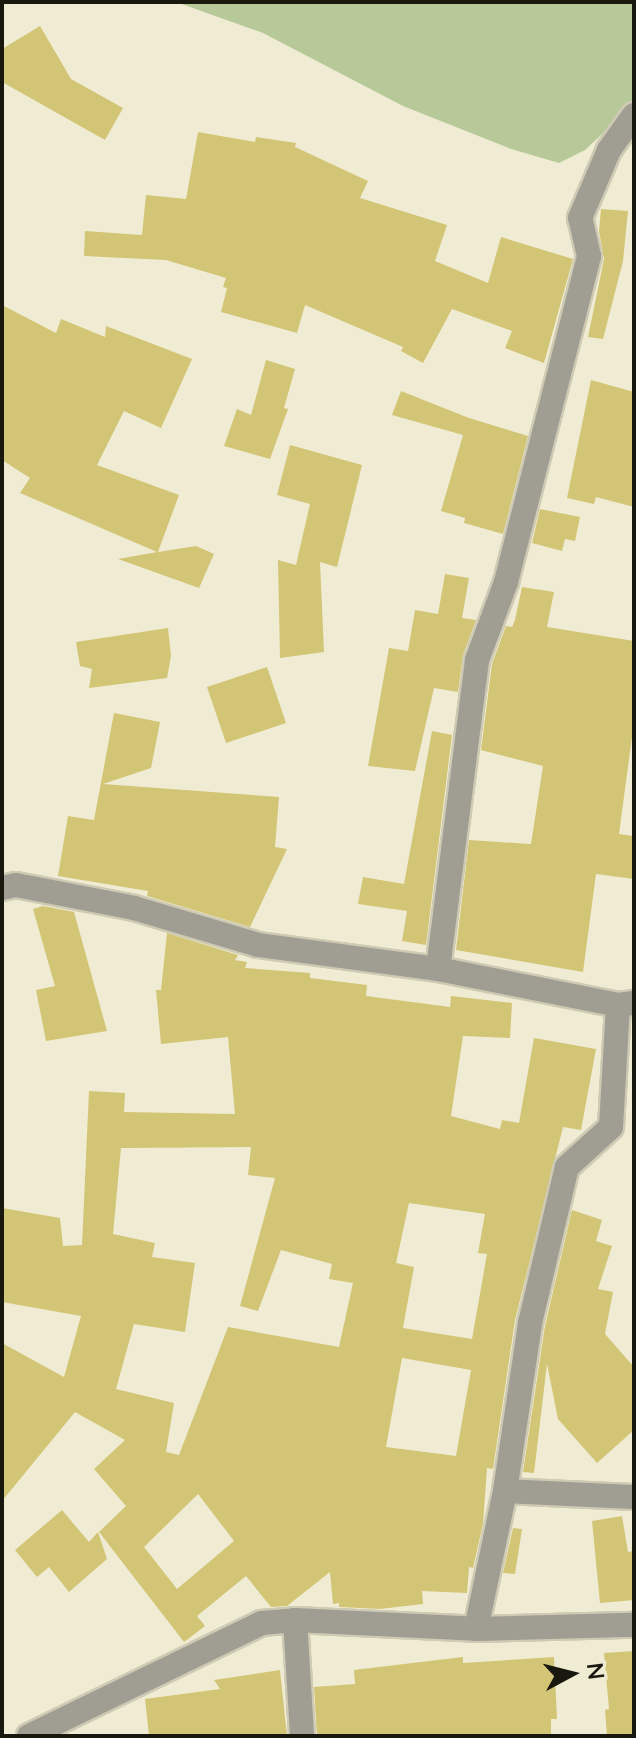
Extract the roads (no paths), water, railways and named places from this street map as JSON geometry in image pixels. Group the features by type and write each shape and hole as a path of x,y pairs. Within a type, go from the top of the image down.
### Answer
{"street":[{"path":"438,969 477,660 506,582 589,256 580,218 609,150 634,115"},
{"path":"2,888 16,885 134,908 258,945 438,969 626,1004 611,1127 567,1167 530,1323 505,1491 476,1629"},
{"path":"505,1491 634,1497"},
{"path":"295,1620 302,1736"},
{"path":"29,1736 262,1623 295,1620 476,1629 634,1625"}]}
